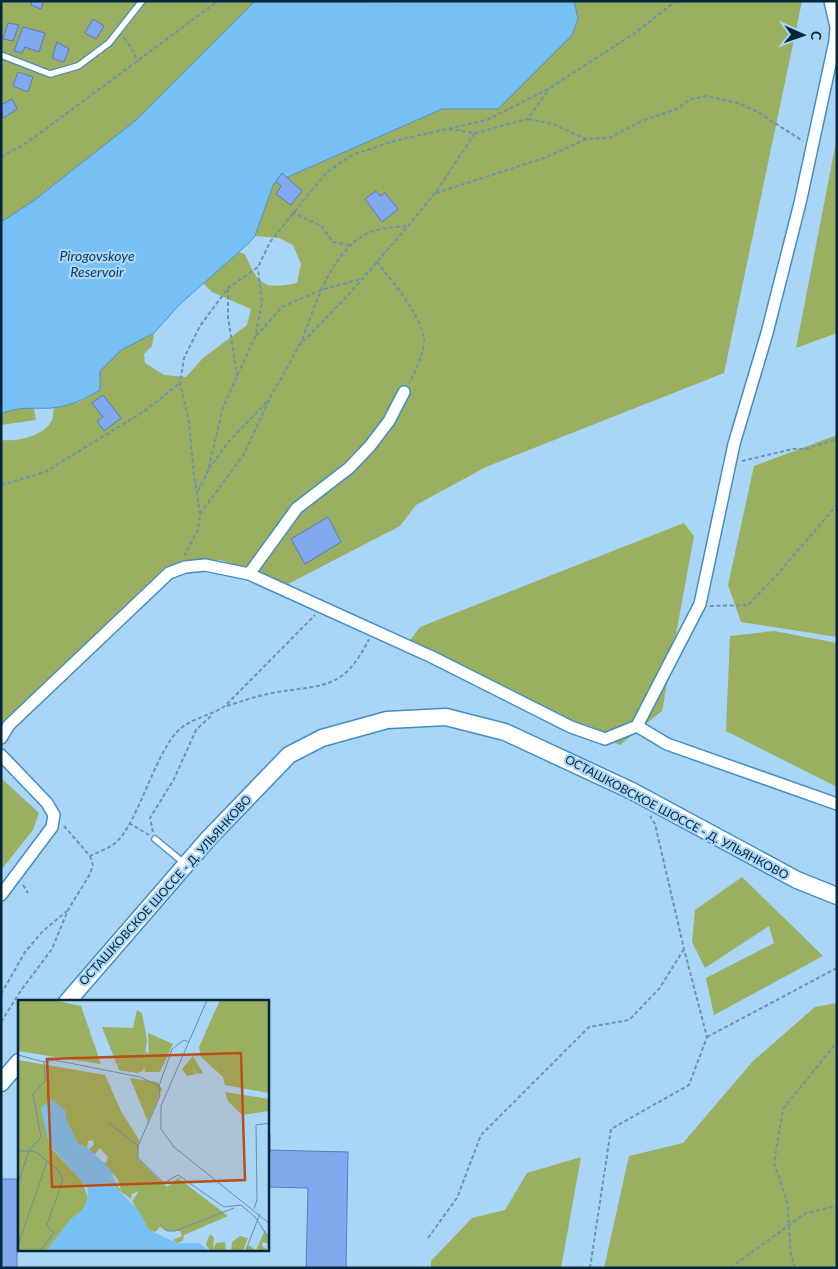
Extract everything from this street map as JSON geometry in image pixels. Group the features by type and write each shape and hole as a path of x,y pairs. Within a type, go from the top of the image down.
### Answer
{"street":[{"path":"1,738 9,725 169,573 205,565 249,574 432,657 527,706 605,739 637,726 700,604 730,463 741,418 767,333 835,41 836,27 830,1"},
{"path":"249,574 297,508 349,468 370,446 389,421 404,392"},
{"name":"ОСТАШКОВСКОЕ ШОССЕ - Д. УЛЬЯНКОВО","path":"69,1000 185,864 234,810 290,756 322,738 358,726 387,720 446,717 505,732 632,792 797,880 837,896"},
{"path":"637,726 667,744 735,766 837,804"},
{"path":"1,755 47,803 54,815 52,827 1,895"},
{"path":"1,1083 18,1063"}],"lane":[{"path":"1,55 50,74 78,66 109,43 117,30 142,1"},
{"path":"155,839 185,864"}],"path":[{"path":"1,157 28,142 218,1"},
{"path":"183,557 198,530 200,514 189,422 180,383 184,358 200,326 228,288 258,267 270,242 292,212 326,173 352,155 394,141 487,120 550,88 635,33 676,1"},
{"path":"117,30 131,47 138,62"},
{"path":"528,119 550,88"},
{"path":"436,193 547,157 586,139 609,138 644,120 678,109 689,100 706,96 738,103 756,111 812,146"},
{"path":"447,129 476,133 528,119 553,124 586,139"},
{"path":"299,346 362,279 436,193 476,133"},
{"path":"292,212 321,226 333,242 350,245"},
{"path":"200,514 244,454 270,398 299,346 331,268 350,245 376,230 408,226"},
{"path":"377,262 410,304 424,339 416,373 404,392"},
{"path":"208,471 223,407 255,338 262,303 258,267"},
{"path":"255,338 282,307 321,290 362,279"},
{"path":"228,288 228,317 237,376"},
{"path":"1,485 45,472 143,412 180,383"},
{"path":"198,491 208,471 230,442 270,398"},
{"path":"730,463 793,449 806,450 837,440"},
{"path":"700,604 719,607 748,605 775,577 837,505"},
{"path":"155,839 150,818 174,779 196,730 225,706 322,608"},
{"path":"225,706 272,693 314,688 332,682 347,674 359,658 373,630"},
{"path":"90,856 116,843 129,823 158,761 176,733 197,717 213,714"},
{"path":"1,1022 22,989 52,949 68,910 90,874 92,865 90,856 54,815"},
{"path":"590,1268 611,1129 689,1085 707,1037 655,824 650,816"},
{"path":"129,823 155,839"},
{"path":"1,994 25,952 43,931 68,910"},
{"path":"428,1238 457,1198 481,1135 588,1027 629,1020 659,989 684,949"},
{"path":"707,1037 837,968"},
{"path":"795,1268 787,1202 774,1163 783,1109 837,1042"},
{"path":"730,1268 806,1213 837,1206"}],"green space":[{"path":"1,1 256,1 135,121 32,202 1,222"},
{"path":"574,1 802,1 724,373 486,467 416,505 400,526 288,584 221,560 164,568 1,725 1,440 22,439 43,430 52,420 54,408 79,402 100,390 100,371 121,350 154,333 152,346 144,354 145,363 164,375 186,377 203,358 247,325 251,309 212,292 203,283 239,252 245,254 254,273 264,283 277,286 297,283 301,264 293,245 279,238 255,236 274,183 442,109 498,109 572,35 578,19"},
{"path":"837,137 837,333 796,348"},
{"path":"34,408 36,420 1,425 1,414 11,409"},
{"path":"837,435 837,637 741,622 728,585 754,466"},
{"path":"684,523 694,536 662,711 620,745 408,643 420,627"},
{"path":"774,631 837,643 837,787 726,731 730,636"},
{"path":"1,778 39,813 33,830 1,870"},
{"path":"742,877 823,956 714,1015 706,978 774,943 769,926 705,968 692,942 695,910"},
{"path":"837,1003 837,1268 604,1268 629,1156 683,1143 753,1061 815,1007"},
{"path":"581,1157 561,1268 431,1268 431,1261 472,1218 505,1210 527,1173"}],"water":[{"name":"Pirogovskoye Reservoir","path":"574,1 578,19 572,35 498,109 442,109 274,183 255,236 179,305 154,333 121,350 100,371 100,390 65,406 19,409 1,414 1,222 32,202 135,121 254,2"}],"building":[{"path":"32,1 44,1 41,9 31,5"},
{"path":"93,19 104,26 96,39 85,33"},
{"path":"8,23 19,25 13,41 3,39"},
{"path":"23,27 45,33 39,52 25,47 22,53 14,51"},
{"path":"57,42 69,49 64,62 52,58"},
{"path":"18,72 33,77 28,92 13,86"},
{"path":"12,99 17,109 3,118 1,105"},
{"path":"282,173 302,191 291,205 276,194 281,186 276,181"},
{"path":"376,191 380,196 385,193 398,209 382,222 365,199"},
{"path":"103,395 121,418 104,431 97,421 103,417 92,403"},
{"path":"328,517 341,542 305,564 291,539"},
{"path":"269,1150 348,1152 346,1268 306,1268 308,1188 269,1187"},
{"path":"1,1179 17,1179 17,1268 1,1268"}]}
